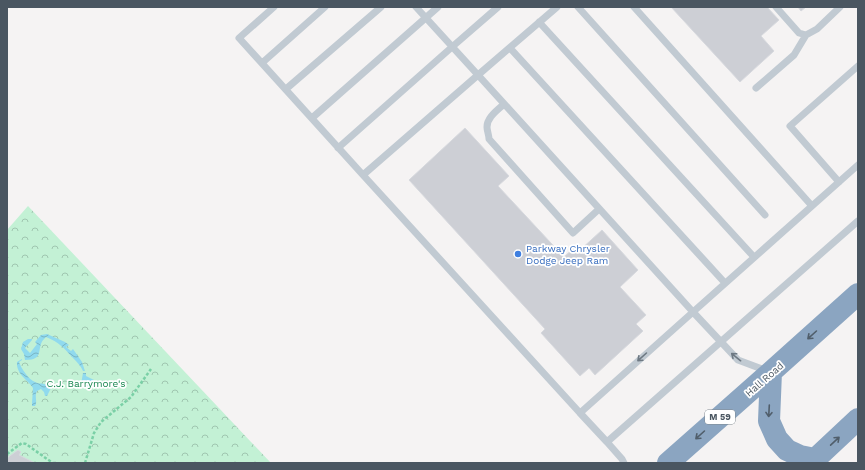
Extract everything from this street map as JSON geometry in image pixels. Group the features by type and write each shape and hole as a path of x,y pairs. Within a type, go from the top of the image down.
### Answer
{"highway":[{"name":"Hall Road","path":"668,463 858,294"},
{"path":"771,372 769,421 777,439 787,450 813,461 858,419"}],"lane":[{"path":"274,7 239,38 607,442 624,463"},
{"path":"262,63 325,7"},
{"path":"286,89 381,7"},
{"path":"416,7 738,360 771,372"},
{"path":"312,118 438,7"},
{"path":"338,148 498,7"},
{"path":"363,175 557,7"},
{"path":"578,7 765,215"},
{"path":"634,7 812,206"},
{"path":"776,7 799,33 806,35"},
{"path":"756,88 794,55 806,35 817,29 840,7"},
{"path":"539,22 754,257"},
{"path":"510,48 726,283"},
{"path":"839,182 790,126 858,66"},
{"path":"504,104 491,116 488,122 487,126 490,139 573,233 600,209"},
{"path":"580,413 858,164"},
{"path":"607,442 858,221"}],"path":[{"path":"85,463 94,433 101,422 131,397 151,369"},
{"path":"7,454 22,443 26,444 53,463"}],"green space":[{"name":"C.J. Barrymore's","path":"28,206 271,463 7,463 7,230"}],"water":[{"path":"47,334 69,345 66,347 71,351 73,349 82,362 85,371 83,371 61,346 46,337 36,358 25,360 21,349 23,342 28,339 32,339 25,348 30,353 37,344 35,342 41,335"},
{"path":"22,359 19,362 30,379 36,383 50,386 51,388 47,396 45,396 41,389 37,391 35,406 32,406 33,388 18,370 17,362"},
{"path":"83,373 86,373 86,376 94,380 94,383 84,387 81,384"}],"building":[{"path":"671,7 767,7 779,20 761,36 774,51 740,82"},
{"path":"798,7 806,7 801,11"},
{"name":"Parkway Chrysler Dodge Jeep Ram","path":"465,128 509,176 498,186 564,257 576,246 579,251 602,230 638,270 620,287 646,315 636,324 643,331 595,375 589,368 580,376 541,333 545,329 409,180"},
{"path":"18,450 21,452 19,455 35,463 7,463 7,458"}],"place":[{"name":"Parkway Chrysler Dodge Jeep Ram","path":"518,254"}]}
